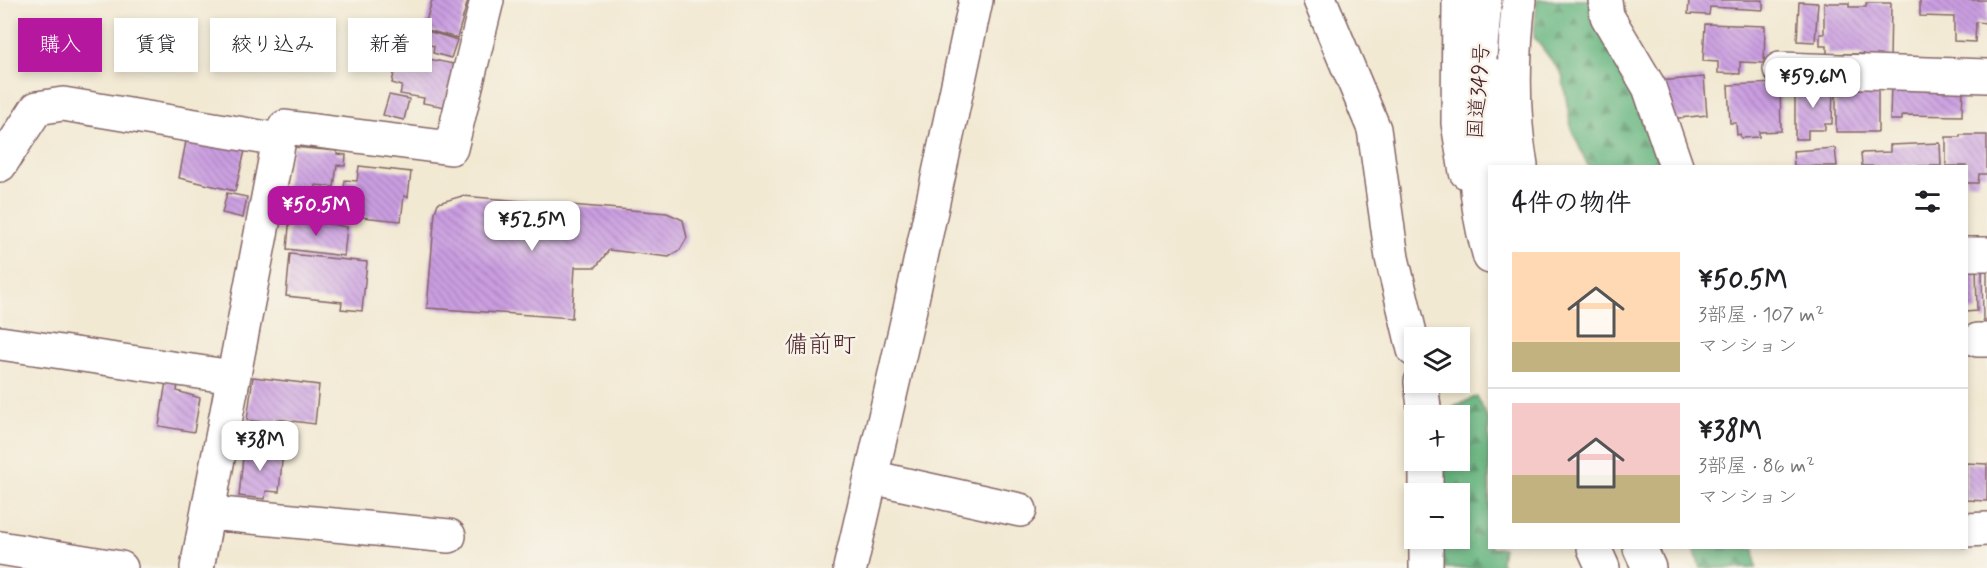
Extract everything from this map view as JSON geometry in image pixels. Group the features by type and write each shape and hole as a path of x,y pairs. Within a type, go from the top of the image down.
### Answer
{"main road":[{"path":"197,568 210,513 233,377 279,140 285,127 452,148 487,0"},
{"path":"850,568 976,0"},
{"path":"1320,0 1374,129 1392,258 1408,327"},
{"path":"1459,0 1458,123 1470,194 1487,250"},
{"path":"1519,0 1515,36 1516,106 1521,165"},
{"path":"1605,0 1607,16 1649,87 1676,165"},
{"name":"国道349号","path":"1484,15 1474,112 1473,163 1487,250"},
{"name":"国道349号","path":"1484,15 1506,165"},
{"path":"1780,69 1987,76"},
{"path":"0,165 37,108 63,104 279,140"},
{"path":"1968,254 1987,254"},
{"path":"0,343 233,377"},
{"path":"871,477 1020,510"},
{"path":"210,513 449,537"},
{"path":"1968,530 1987,529"},
{"path":"0,548 121,568"},
{"path":"1426,549 1426,568"},
{"path":"1594,549 1603,568"},
{"path":"1640,549 1649,568"}],"green space":[{"path":"1537,0 1591,0 1662,165 1588,165 1571,128 1562,74 1534,37"},
{"path":"1477,396 1488,420 1488,549 1503,549 1501,561 1503,568 1432,568 1433,549 1470,549 1470,483 1437,483 1438,471 1470,471 1470,405 1458,405"},
{"path":"1694,549 1754,549 1756,568 1700,568"}],"building":[{"path":"432,0 468,0 457,38 432,31 432,18 427,18"},
{"path":"1689,0 1763,0 1763,10 1710,7 1709,15 1688,14"},
{"path":"1920,0 1987,0 1987,23 1976,22 1975,42 1954,41 1954,17 1920,16"},
{"path":"1799,2 1818,3 1815,42 1797,41"},
{"path":"1824,3 1849,3 1849,7 1866,7 1866,3 1891,3 1890,60 1863,59 1863,54 1827,54 1827,46 1820,46 1820,34 1824,34"},
{"path":"1705,24 1765,26 1764,63 1740,62 1740,74 1718,73 1718,62 1703,61"},
{"path":"432,32 457,40 451,58 433,53 434,46 432,45"},
{"path":"432,60 454,64 445,107 423,103 424,98 400,94 402,86 392,83 394,72 432,72"},
{"path":"1704,77 1707,115 1670,119 1659,81"},
{"path":"1780,83 1781,131 1759,132 1759,137 1741,138 1740,134 1737,135 1736,123 1730,123 1728,85"},
{"path":"1891,83 1963,89 1962,116 1902,115 1902,120 1890,120"},
{"path":"1795,86 1833,86 1832,124 1825,124 1825,130 1808,130 1808,139 1795,139"},
{"path":"1845,88 1878,88 1878,132 1836,132 1836,94 1845,94"},
{"path":"389,95 409,99 404,120 383,115"},
{"path":"1960,135 1987,135 1987,174 1979,174 1978,183 1968,183 1968,165 1946,165 1946,137 1960,137"},
{"path":"187,136 246,147 235,191 179,178"},
{"path":"1940,143 1941,165 1862,165 1861,153 1890,152 1890,145"},
{"path":"293,147 337,151 337,154 346,155 345,166 337,165 334,187 316,185 315,195 285,190"},
{"path":"1835,148 1837,165 1794,165 1793,151"},
{"path":"359,166 411,172 408,197 404,196 401,221 341,215 345,180 357,181"},
{"path":"227,193 247,197 243,218 222,213"},
{"path":"462,196 667,213 683,220 687,238 680,250 669,257 609,250 596,267 575,267 572,318 427,308 435,212 438,203"},
{"path":"290,216 347,227 344,256 287,249"},
{"path":"290,254 367,262 362,311 341,309 342,302 286,296"},
{"path":"1968,266 1976,266 1977,311 1968,312"},
{"path":"1982,267 1987,267 1987,320 1983,320"},
{"path":"253,377 319,385 315,424 277,419 277,424 247,420"},
{"path":"166,381 178,383 177,391 200,398 194,432 159,426"},
{"path":"244,447 283,451 279,492 266,491 265,499 239,496"},
{"path":"1968,463 1987,464 1987,501 1968,500"}],"district":[{"name":"備前町","path":"820,344"}]}
